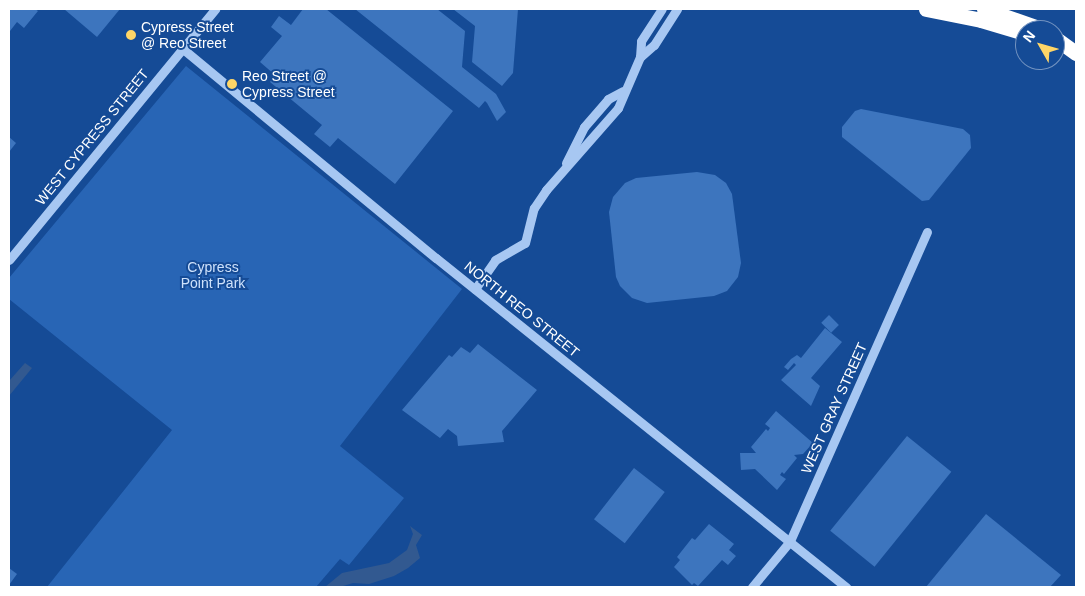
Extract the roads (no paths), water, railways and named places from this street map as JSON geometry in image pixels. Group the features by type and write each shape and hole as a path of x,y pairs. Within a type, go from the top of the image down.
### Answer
{"highway":[{"path":"926,9 981,20 1015,30"},
{"path":"984,9 1002,13 1019,20"},
{"path":"1065,45 1076,53"},
{"path":"1065,53 1076,60"}],"street":[{"name":"WEST CYPRESS STREET","path":"9,260 216,9"},
{"path":"475,289 495,260 525,243 534,208 618,108 640,57 644,36 662,9"},
{"path":"640,57 654,45 677,9"},
{"name":"NORTH REO STREET","path":"182,49 475,289 846,587"},
{"path":"560,177 584,127 608,99 624,92"},
{"name":"WEST GRAY STREET","path":"752,587 790,541 927,232"}],"place":[{"name":"Cypress Street @ Reo Street","path":"131,35"},
{"name":"Reo Street @ Cypress Street","path":"232,84"}],"park label":[{"name":"Cypress Point Park","path":"213,276"}]}
